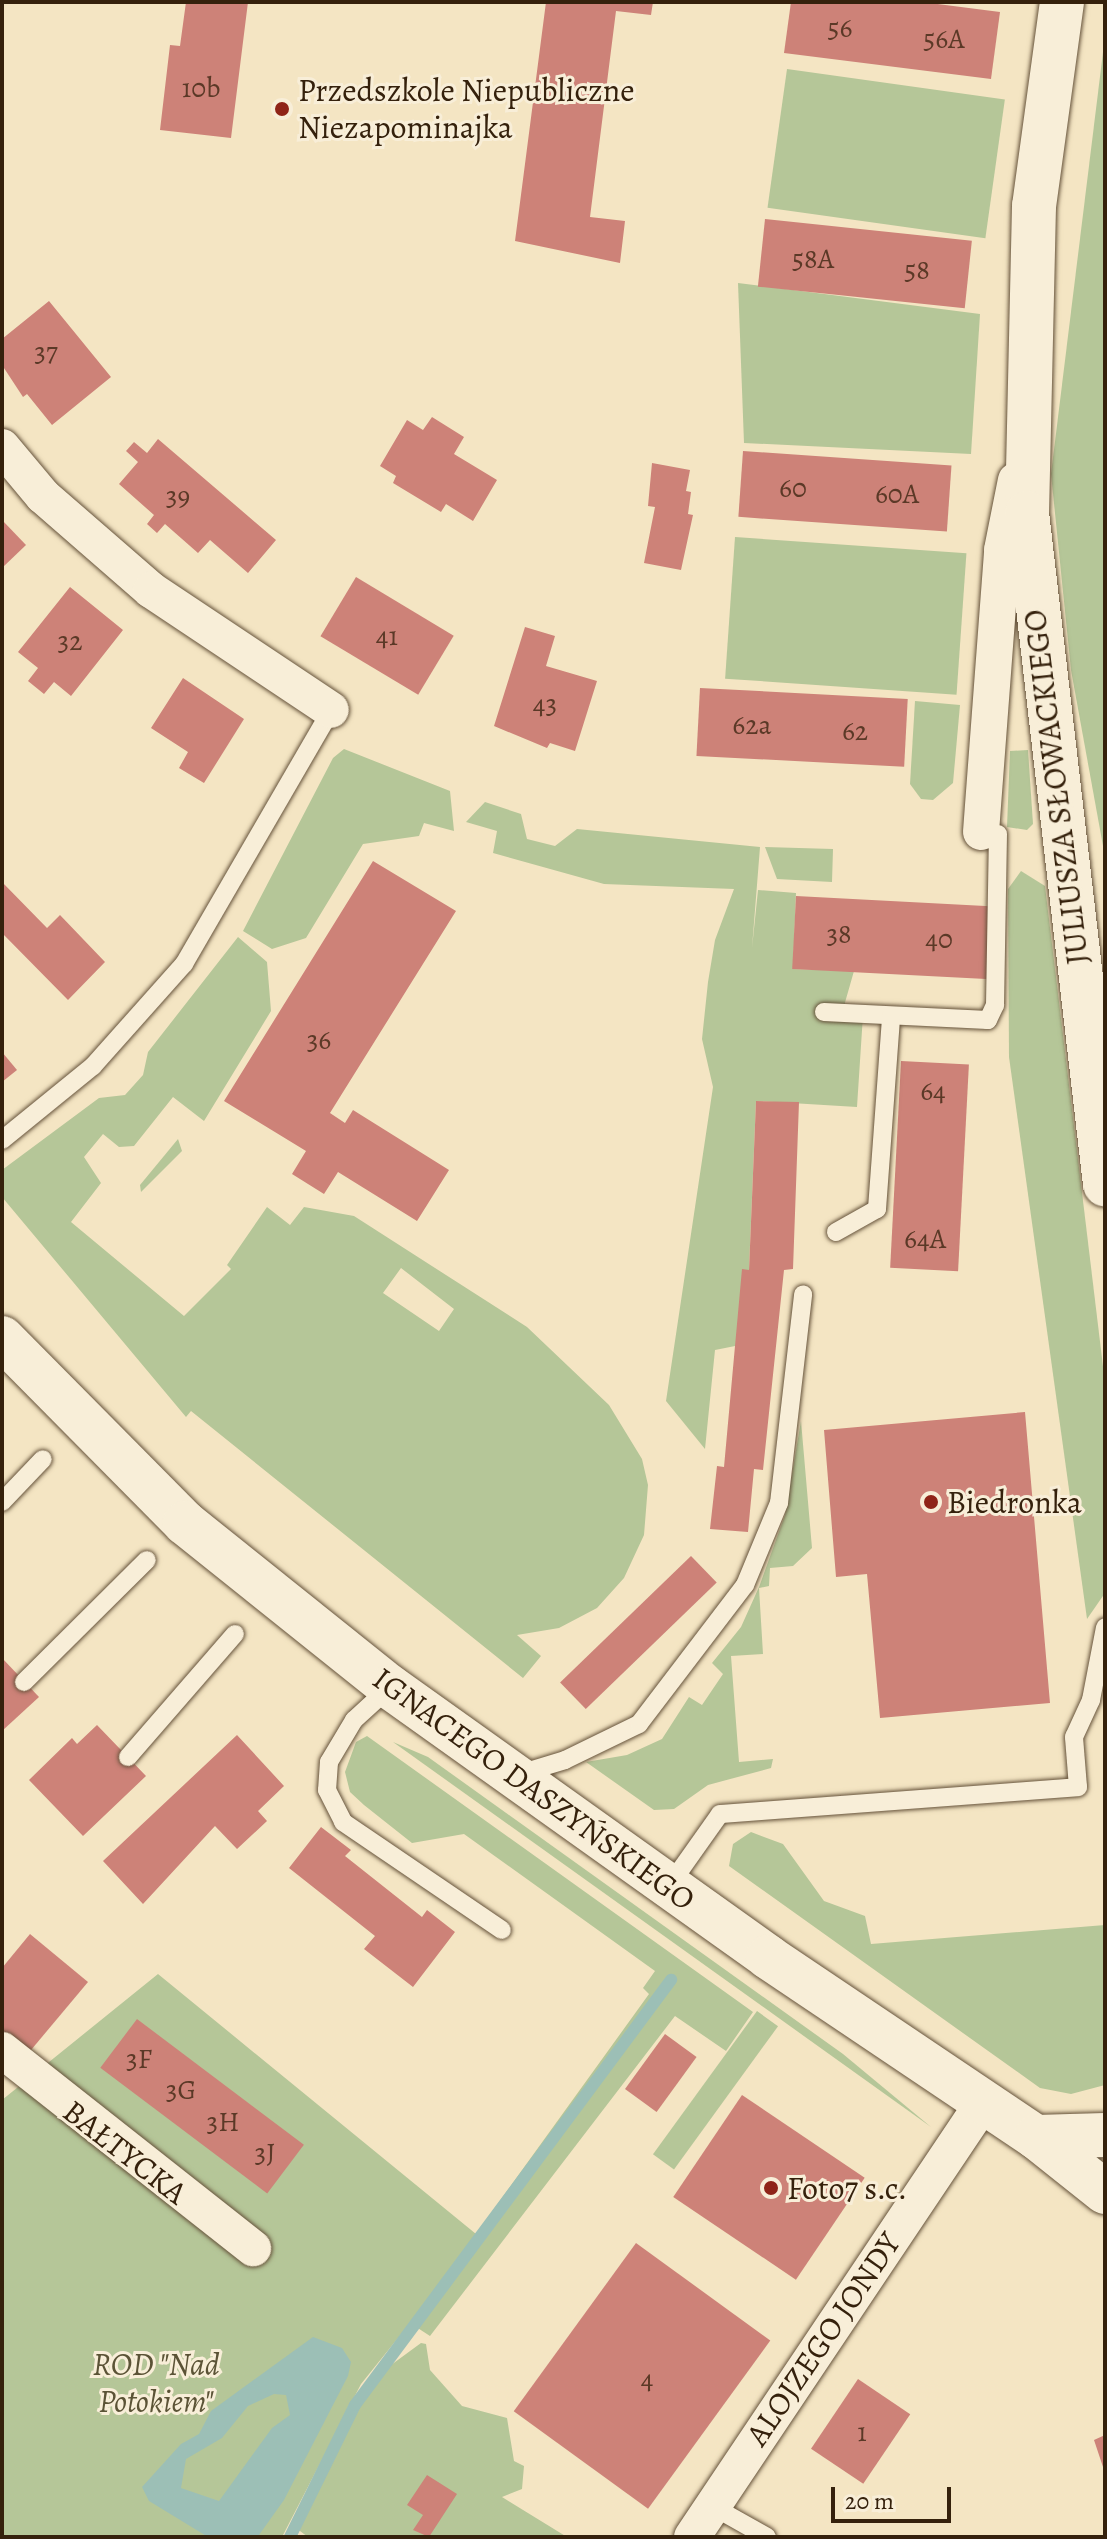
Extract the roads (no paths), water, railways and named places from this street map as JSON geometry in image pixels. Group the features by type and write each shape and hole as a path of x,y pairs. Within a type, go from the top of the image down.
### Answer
{"street":[{"name":"JULIUSZA SŁOWACKIEGO","path":"1062,2 1034,206 1025,435 1052,764 1105,1184"},
{"name":"JULIUSZA SŁOWACKIEGO","path":"990,833 1002,550 1025,435"},
{"path":"2,447 43,496 151,590 331,710"},
{"name":"IGNACEGO DASZYŃSKIEGO","path":"2,1338 185,1523 390,1687 669,1886 1036,2137 1105,2192"},
{"name":"BAŁTYCKA","path":"2,2050 253,2248"},
{"name":"ALOJZEGO JONDY","path":"692,2537 983,2103"},
{"path":"1036,2137 1105,2135"}],"lane":[{"path":"2,1140 93,1066 184,964 331,710"},
{"path":"824,1012 988,1020 995,1005 990,833"},
{"path":"836,1232 877,1209 891,1017"},
{"path":"514,1775 565,1760 639,1724 745,1585 779,1503 803,1294"},
{"path":"2,1502 43,1459"},
{"path":"24,1682 147,1560"},
{"path":"669,1886 720,1814 1078,1787 1074,1737 1091,1700 1105,1627"},
{"path":"128,1757 235,1634"},
{"path":"390,1687 354,1720 329,1762 327,1790 343,1822 502,1930"},
{"path":"712,2506 767,2537"}],"water":[{"path":"313,2337 342,2348 351,2362 348,2376 284,2500 259,2535 208,2537 149,2501 142,2487 181,2444 199,2434 211,2411","holes":["274,2394 286,2395 290,2415 272,2428 219,2501 181,2488 186,2459 222,2438 248,2406"]}],"waterway":[{"path":"290,2537 355,2405 671,1980"}],"place":[{"name":"Przedszkole Niepubliczne Niezapominajka","path":"282,109"},
{"name":"Biedronka","path":"931,1502"},
{"name":"Foto7 s.c.","path":"771,2188"}],"park label":[{"name":"ROD \"Nad Potokiem\"","path":"156,2384"}]}
